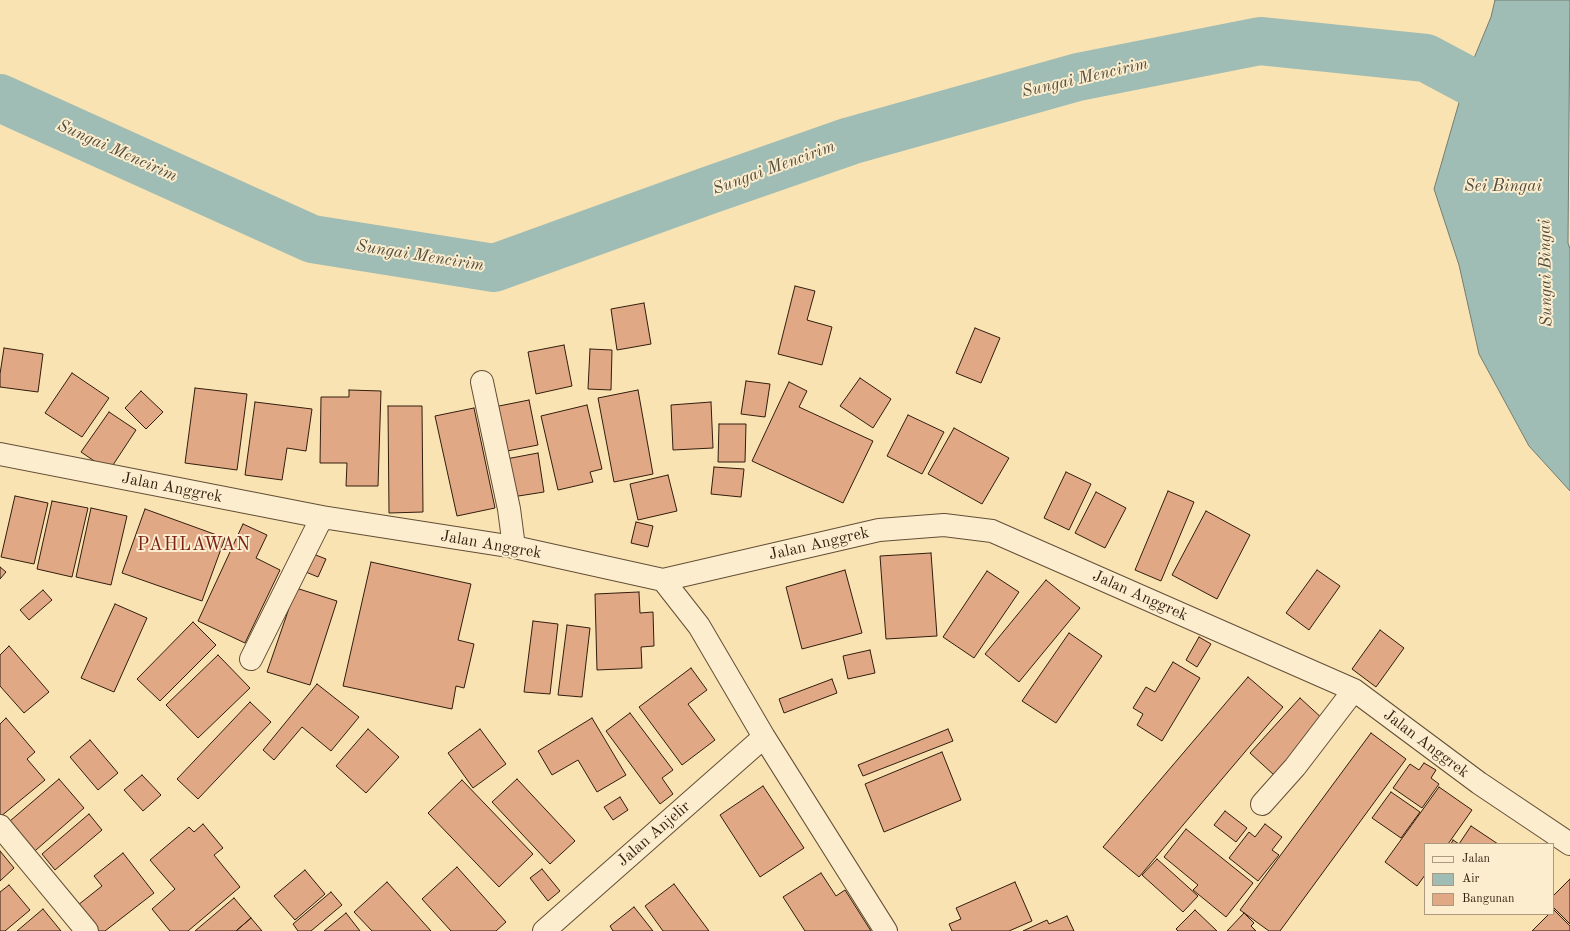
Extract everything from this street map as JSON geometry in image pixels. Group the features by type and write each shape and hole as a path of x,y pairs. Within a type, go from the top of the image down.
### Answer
{"street":[{"path":"482,382 509,509 514,548"},
{"name":"Jalan Anggrek","path":"0,455 322,517 514,548 663,580 879,530 944,525 992,531 1354,690 1479,783 1570,844"},
{"path":"251,659 322,517"},
{"path":"663,580 699,626 764,737 886,931"},
{"path":"1262,804 1295,767 1354,690"},
{"name":"Jalan Anjelir","path":"544,931 764,737"},
{"path":"0,826 88,931"}],"water":[{"name":"Sei Bingai","path":"1495,0 1570,0 1568,243 1570,249 1570,491 1529,446 1479,354 1459,265 1434,189 1467,75 1491,17"}],"building":[{"path":"795,286 815,291 807,320 832,327 822,365 778,354"},
{"path":"644,303 651,344 617,350 611,309"},
{"path":"975,328 1000,338 981,383 956,373"},
{"path":"564,345 572,386 536,394 528,352"},
{"path":"4,348 43,354 38,392 0,387 0,374"},
{"path":"590,349 612,350 611,390 588,389"},
{"path":"72,373 109,398 82,437 45,413"},
{"path":"860,378 891,399 873,428 840,406"},
{"path":"746,381 770,384 765,417 741,414"},
{"path":"789,382 807,391 799,407 873,441 843,503 752,461"},
{"path":"195,388 247,394 237,470 185,463"},
{"path":"349,390 381,391 378,486 346,486 347,463 320,463 321,397 349,397"},
{"path":"638,390 653,474 614,482 598,398"},
{"path":"141,391 163,412 146,429 125,408"},
{"path":"529,400 538,445 502,452 494,407"},
{"path":"255,402 312,409 306,451 287,448 282,480 245,475"},
{"path":"711,402 713,448 673,450 671,405"},
{"path":"587,405 602,469 590,472 593,482 558,490 541,416"},
{"path":"388,406 422,406 423,512 389,513"},
{"path":"474,408 495,508 457,516 435,416"},
{"path":"109,412 136,430 109,471 81,452"},
{"path":"908,415 944,432 922,474 887,456"},
{"path":"719,424 746,424 745,462 718,462"},
{"path":"954,428 1009,458 982,504 928,474"},
{"path":"538,453 544,492 512,497 506,459"},
{"path":"714,467 744,469 741,497 711,494"},
{"path":"1066,472 1091,484 1069,530 1044,518"},
{"path":"668,475 677,511 638,520 630,484"},
{"path":"1168,491 1194,502 1161,581 1135,570"},
{"path":"1096,492 1126,508 1105,548 1075,533"},
{"path":"15,496 48,503 34,564 1,557"},
{"path":"52,501 88,508 72,577 37,569"},
{"path":"91,508 127,516 111,585 76,577"},
{"path":"145,509 225,538 202,601 122,573"},
{"path":"1206,511 1250,535 1217,599 1172,575"},
{"path":"636,522 653,526 648,547 631,543"},
{"path":"243,524 267,535 256,558 280,570 245,643 198,621"},
{"path":"308,552 326,559 318,577 301,570"},
{"path":"931,553 937,636 886,639 880,556"},
{"path":"371,562 471,584 458,640 474,644 464,688 456,686 452,709 343,686"},
{"path":"0,567 6,572 0,579"},
{"path":"845,570 862,633 802,649 786,587"},
{"path":"1317,570 1340,586 1309,630 1286,613"},
{"path":"987,571 1019,592 974,658 943,637"},
{"path":"1046,580 1080,608 1019,682 985,654"},
{"path":"296,588 337,601 310,685 267,672"},
{"path":"43,590 52,600 29,620 20,610"},
{"path":"639,592 640,613 653,612 654,646 641,647 642,668 597,670 595,594"},
{"path":"115,604 147,618 114,692 81,678"},
{"path":"533,621 558,624 550,694 524,692"},
{"path":"193,622 216,645 160,701 137,679"},
{"path":"567,625 590,628 582,697 558,695"},
{"path":"1380,630 1404,648 1376,687 1352,669"},
{"path":"1069,633 1102,656 1056,723 1022,701"},
{"path":"1199,637 1211,644 1197,667 1186,660"},
{"path":"9,646 49,692 24,713 0,686 0,655"},
{"path":"870,650 875,673 848,679 843,656"},
{"path":"218,655 250,688 198,738 166,705"},
{"path":"1173,662 1200,678 1162,741 1137,725 1143,714 1133,708 1146,687 1155,692"},
{"path":"691,668 707,690 688,704 715,740 682,765 639,707"},
{"path":"1248,677 1283,707 1139,877 1103,847"},
{"path":"832,679 837,693 784,713 779,699"},
{"path":"317,684 359,717 331,751 302,727 274,760 263,750"},
{"path":"1300,698 1324,720 1274,775 1250,753"},
{"path":"250,702 271,722 198,799 177,779"},
{"path":"630,713 673,770 662,778 673,794 660,804 606,731"},
{"path":"6,718 35,752 27,759 45,780 0,817 0,724"},
{"path":"592,718 626,775 597,792 578,760 552,775 538,751"},
{"path":"368,729 399,757 366,793 336,766"},
{"path":"480,729 506,764 473,788 448,753"},
{"path":"948,729 953,741 863,776 858,765"},
{"path":"1371,733 1406,759 1280,931 1269,931 1240,910"},
{"path":"90,740 118,773 98,790 70,757"},
{"path":"942,752 961,800 884,832 865,784"},
{"path":"1424,763 1436,770 1431,778 1439,784 1422,808 1393,788 1410,764 1419,770"},
{"path":"142,775 161,795 143,811 124,790"},
{"path":"59,779 84,808 28,857 3,827"},
{"path":"517,779 575,841 550,864 492,802"},
{"path":"462,780 533,854 499,887 428,813"},
{"path":"763,786 804,848 760,877 720,815"},
{"path":"1439,787 1472,810 1449,843 1424,843 1424,876 1417,886 1385,862"},
{"path":"1391,792 1420,812 1401,838 1372,818"},
{"path":"620,797 628,810 613,820 604,807"},
{"path":"1225,811 1247,828 1236,842 1214,825"},
{"path":"89,814 102,830 55,870 42,854"},
{"path":"203,824 223,848 214,855 240,887 188,931 170,931 152,909 175,889 150,860 189,827 194,832"},
{"path":"1265,824 1282,837 1272,850 1279,855 1258,881 1229,858 1249,832 1255,837"},
{"path":"1471,826 1496,843 1460,843"},
{"path":"1186,829 1253,883 1226,917 1193,890 1198,885 1164,857"},
{"path":"0,851 14,868 0,881"},
{"path":"123,853 154,893 105,931 98,931 78,905 102,886 94,876"},
{"path":"1157,859 1198,896 1183,912 1142,875"},
{"path":"457,867 506,922 496,931 451,931 422,899"},
{"path":"542,869 560,891 548,901 530,878"},
{"path":"305,870 325,894 295,920 274,896"},
{"path":"821,873 836,896 845,890 871,931 805,931 783,897"},
{"path":"1570,879 1570,924 1554,908 1554,895"},
{"path":"387,882 431,931 372,931 354,912"},
{"path":"1015,882 1032,921 1009,931 952,931 949,924 961,919 956,908"},
{"path":"674,884 709,931 663,931 645,906"},
{"path":"9,885 30,910 5,931 0,931 0,892"},
{"path":"331,892 342,905 311,931 298,931 293,924"},
{"path":"234,898 251,918 236,931 195,931"},
{"path":"634,907 653,931 613,931 610,926"},
{"path":"43,909 61,931 17,931"},
{"path":"1195,910 1217,931 1178,931 1176,929"},
{"path":"1554,910 1570,926 1570,931 1532,931 1548,915 1554,915"},
{"path":"346,913 360,931 324,931"},
{"path":"1244,913 1254,923 1251,926 1256,931 1227,931"},
{"path":"1067,916 1074,931 1023,931 1047,920 1049,924"},
{"path":"251,918 262,931 236,931"}],"waterway":[{"name":"Sungai Mencirim","path":"0,98 312,239 494,268 850,141 1078,77 1260,41 1426,58 1486,90 1515,122"}],"district":[{"name":"PAHLAWAN","path":"194,545"}],"water label":[{"name":"Sungai Bingai","path":"1546,273"}]}
